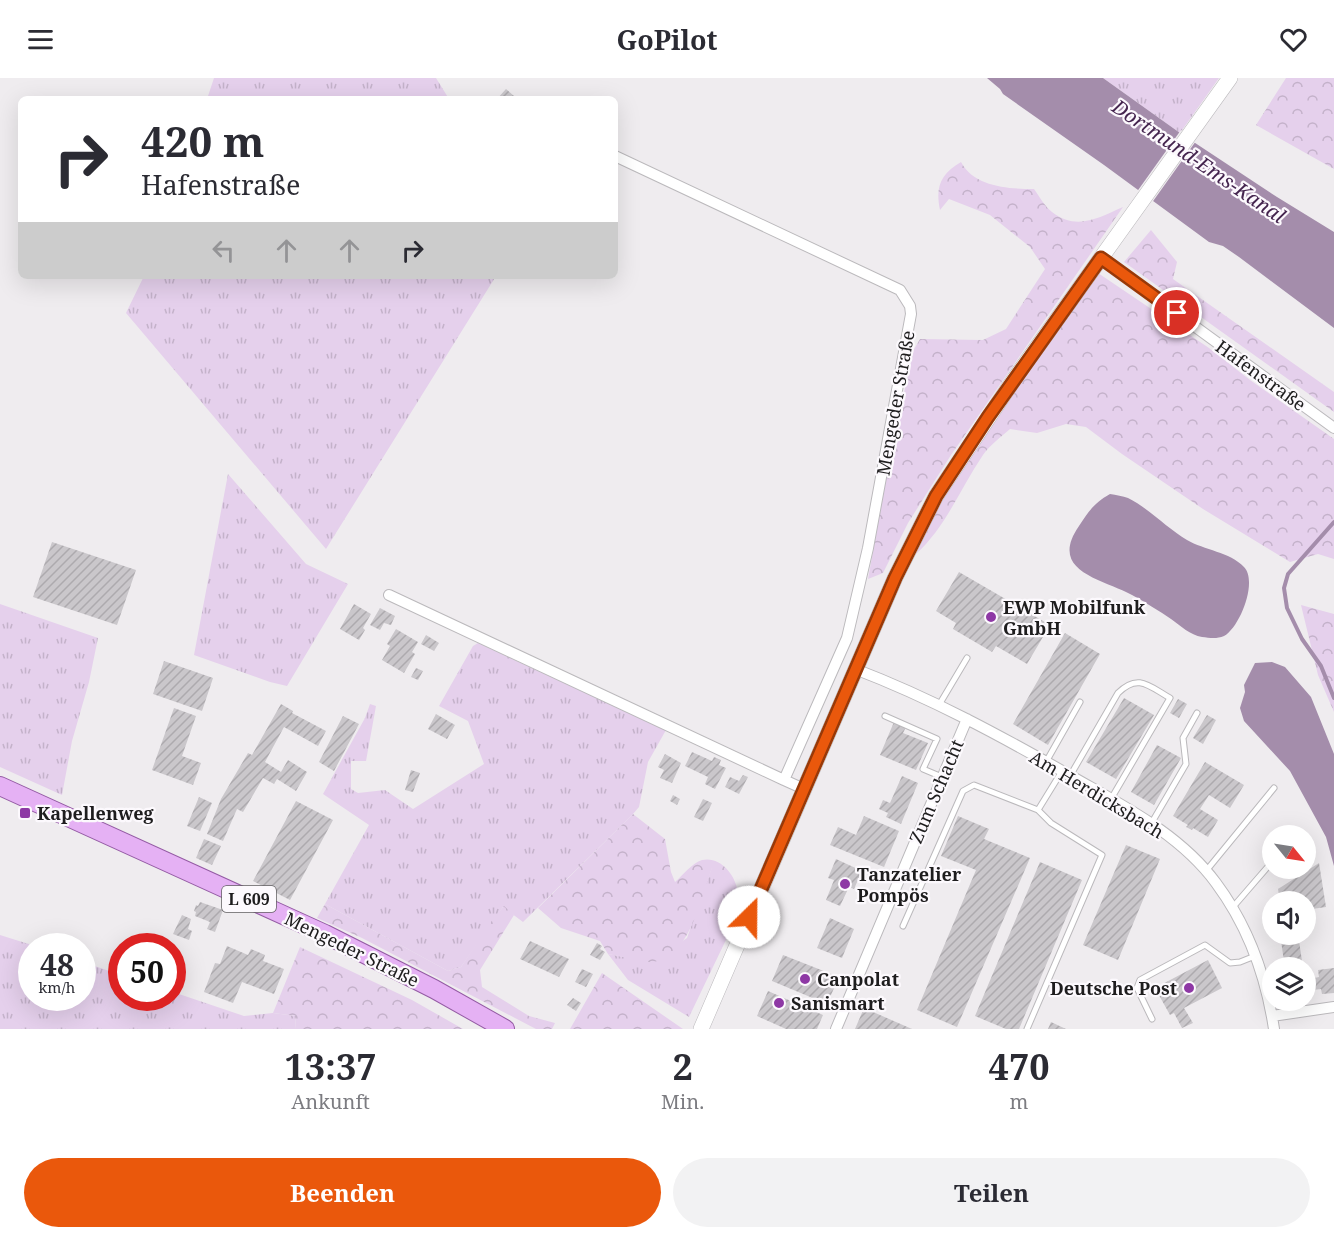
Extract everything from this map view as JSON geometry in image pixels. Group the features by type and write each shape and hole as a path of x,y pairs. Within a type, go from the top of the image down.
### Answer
{"main road":[{"path":"701,1029 895,578 936,496 988,417 1230,78"},
{"name":"Mengeder Straße","path":"0,786 325,934 434,989 505,1029"}],"street":[{"name":"Mengeder Straße","path":"618,157 900,290 910,306 911,314 889,438 868,548 847,638 784,780"},
{"name":"Hafenstraße","path":"1101,258 1334,428"},
{"path":"389,595 804,789"},
{"name":"Am Herdicksbach","path":"855,669 899,686 967,719 1111,799 1184,847 1206,871 1241,919 1265,983 1274,1029"},
{"name":"Zum Schacht","path":"836,1029 967,719"},
{"path":"1272,1016 1334,1008"}],"lane":[{"path":"939,705 967,658"},
{"path":"1038,810 1066,773 1118,693 1127,684 1141,682 1170,698 1111,799"},
{"path":"1046,762 1080,702"},
{"path":"1151,824 1186,764 1183,738 1197,713"},
{"path":"885,716 937,739 923,769 942,777"},
{"path":"903,926 963,790 974,785 1038,810 1051,823 1102,855 1027,1029"},
{"path":"1206,871 1274,788"},
{"path":"1233,907 1262,874"},
{"path":"1152,1019 1137,988 1140,980 1204,945 1230,963 1255,956"}],"green space":[{"path":"214,78 436,78 447,96 208,96"},
{"path":"1103,78 1219,78 1180,133"},
{"path":"1286,78 1334,78 1334,169 1256,125"},
{"path":"961,162 974,177 983,182 1003,187 1034,189 1049,210 1070,221 1088,221 1123,207 951,455 908,523 883,573 868,579 889,463 913,351 920,339 983,340 1006,329 1045,269 1030,247 990,215 949,199 940,210 938,194 941,182 949,171"},
{"path":"1151,230 1177,262 1173,279 1334,392 1334,412 1124,262"},
{"path":"1098,273 1209,348 1334,439 1334,559 1318,554 1290,562 1203,509 1086,427 1066,424 1037,433 1010,429 999,438 983,455 936,532 916,554 940,500 982,435"},
{"path":"143,279 494,279 326,549 126,313"},
{"path":"228,474 306,564 348,584 287,686 194,655"},
{"path":"0,604 98,638 89,682 72,741 62,795 0,767"},
{"path":"1301,605 1334,614 1334,712 1318,675"},
{"path":"478,643 666,730 648,762 639,807 633,814 523,922 503,907 461,967 448,971 325,904 369,825 323,794 365,718 370,704 376,706 366,761 351,761 351,789 358,793 385,790 413,809 484,764 468,721 439,706 473,646"},
{"path":"633,814 665,839 675,882 695,864 709,859 725,867 733,877 737,888 712,868 698,911 684,940 674,952 663,959 649,962 608,954 600,941 561,928 538,908"},
{"path":"712,867 747,896 689,1017 628,980 608,954 651,962 687,938"},
{"path":"325,904 448,971 461,967 504,906 514,915 480,970 482,987 529,1016 555,1023 552,1029 536,1029 362,938 317,918"},
{"path":"0,935 18,941 18,1011 96,1011 96,966 108,971 108,1011 186,1011 186,996 244,1016 273,1013 296,1016 295,1029 0,1029"},
{"path":"300,947 412,1000 463,1029 295,1029 296,1016 273,1013"},
{"path":"602,973 683,1029 570,1029"}],"water":[{"name":"Dortmund-Ems-Kanal","path":"987,78 1103,78 1180,133 1334,232 1334,328 1239,257 1223,246 1209,242 1003,94"},
{"path":"1110,494 1128,498 1187,540 1232,558 1244,567 1248,574 1248,593 1241,614 1230,631 1216,638 1194,634 1142,601 1083,572 1074,564 1070,554 1071,542 1079,526 1089,512"},
{"path":"1272,662 1285,667 1311,697 1334,754 1334,866 1326,837 1290,771 1244,721 1240,708 1245,692 1244,685 1255,663"}],"pier":[{"path":"1181,130 1196,141 1151,204 1136,193"}],"building":[{"path":"506,89 514,96 500,96"},
{"path":"52,542 136,570 117,625 33,597"},
{"name":"EWP Mobilfunk GmbH","path":"959,572 1050,625 1027,664 996,646 992,652 953,629 956,623 936,611"},
{"path":"354,604 371,614 359,640 340,629"},
{"path":"380,608 395,616 391,625 384,623 380,630 370,625"},
{"path":"396,629 418,642 412,652 415,654 404,673 382,660 390,646 387,644"},
{"path":"1065,633 1100,654 1048,745 1013,724"},
{"path":"426,635 439,643 434,651 421,644"},
{"path":"164,661 213,678 202,711 153,694"},
{"path":"416,668 423,671 418,680 411,677"},
{"path":"1124,698 1154,715 1116,779 1086,762"},
{"path":"1178,699 1187,704 1179,718 1170,713"},
{"path":"281,704 293,711 292,713 326,731 318,746 284,727 265,762 281,772 288,760 307,772 296,791 277,779 274,784 263,778 243,812 237,809 223,841 207,834 221,799 248,753 252,755"},
{"path":"174,708 196,716 182,756 201,763 193,785 152,770"},
{"path":"436,714 455,725 447,739 428,729"},
{"path":"1207,715 1216,720 1203,744 1193,738"},
{"path":"343,716 359,724 334,771 319,762"},
{"path":"894,722 906,727 903,733 928,743 916,770 880,755"},
{"path":"1157,745 1181,758 1154,805 1131,792"},
{"path":"692,752 712,761 714,757 721,760 719,765 726,768 715,789 705,784 708,777 685,766"},
{"path":"665,754 681,763 672,783 660,778 664,770 658,767"},
{"path":"1205,762 1244,785 1230,808 1209,795 1200,809 1218,820 1208,837 1193,828 1192,830 1186,827 1188,825 1173,816"},
{"path":"411,770 420,773 413,792 405,790"},
{"path":"743,775 748,777 739,794 725,787 730,777 739,781"},
{"path":"902,776 918,783 901,824 886,817 888,813 879,809 883,800 890,803"},
{"path":"673,795 680,799 677,805 670,801"},
{"path":"199,797 212,803 200,831 187,826"},
{"path":"703,799 712,803 703,821 694,817"},
{"path":"296,801 333,820 290,900 253,881"},
{"path":"864,816 899,831 884,867 830,845 838,827 856,835"},
{"path":"958,816 989,829 984,839 1030,858 957,1027 917,1010 976,870 941,856"},
{"path":"204,839 221,846 212,865 196,858"},
{"path":"1126,845 1160,859 1118,960 1083,945"},
{"name":"Tanzatelier Pompös","path":"836,859 862,871 854,889 849,887 840,906 826,900 834,880 828,878"},
{"path":"1040,862 1082,880 1019,1029 1006,1029 975,1016"},
{"path":"1319,863 1326,907 1316,908 1316,891 1278,891 1294,879 1316,879 1316,865"},
{"path":"200,902 223,910 215,932 207,929 210,922 195,916 196,905 198,906"},
{"path":"182,915 191,919 188,929 192,931 189,940 186,939 186,933 173,933"},
{"path":"830,918 854,929 842,958 817,948"},
{"path":"530,941 569,959 559,977 520,959"},
{"path":"597,943 605,952 600,960 590,955"},
{"path":"1282,945 1300,945 1301,957 1283,957"},
{"path":"227,946 248,955 251,949 265,955 263,961 284,969 274,994 242,982 233,1003 204,992 215,963 220,964"},
{"name":"Canpolat","path":"783,955 839,977 827,1004 772,981"},
{"name":"Deutsche Post","path":"1208,960 1222,988 1184,1008 1193,1023 1182,1028 1174,1013 1170,1015 1155,988"},
{"path":"1334,968 1334,993 1322,994 1321,989 1316,990 1318,970"},
{"path":"582,969 593,974 586,987 575,982"},
{"name":"Sanismart","path":"768,991 823,1015 817,1029 786,1029 757,1016"},
{"path":"573,998 581,1003 576,1011 567,1005"},
{"path":"864,1008 912,1029 855,1029"},
{"path":"1051,1022 1066,1029 1048,1029"}],"waterway":[{"path":"1334,522 1288,574 1284,588 1287,608 1302,639 1321,666 1334,698"}],"place":[{"name":"EWP Mobilfunk GmbH","path":"991,617"},
{"name":"Kapellenweg","path":"25,813"},
{"name":"Tanzatelier Pompös","path":"845,884"},
{"name":"Canpolat","path":"805,979"},
{"name":"Deutsche Post","path":"1189,988"},
{"name":"Sanismart","path":"779,1003"}],"route":[{"path":"749,917 895,578 936,496 1015,378 1101,258 1177,313"}]}
